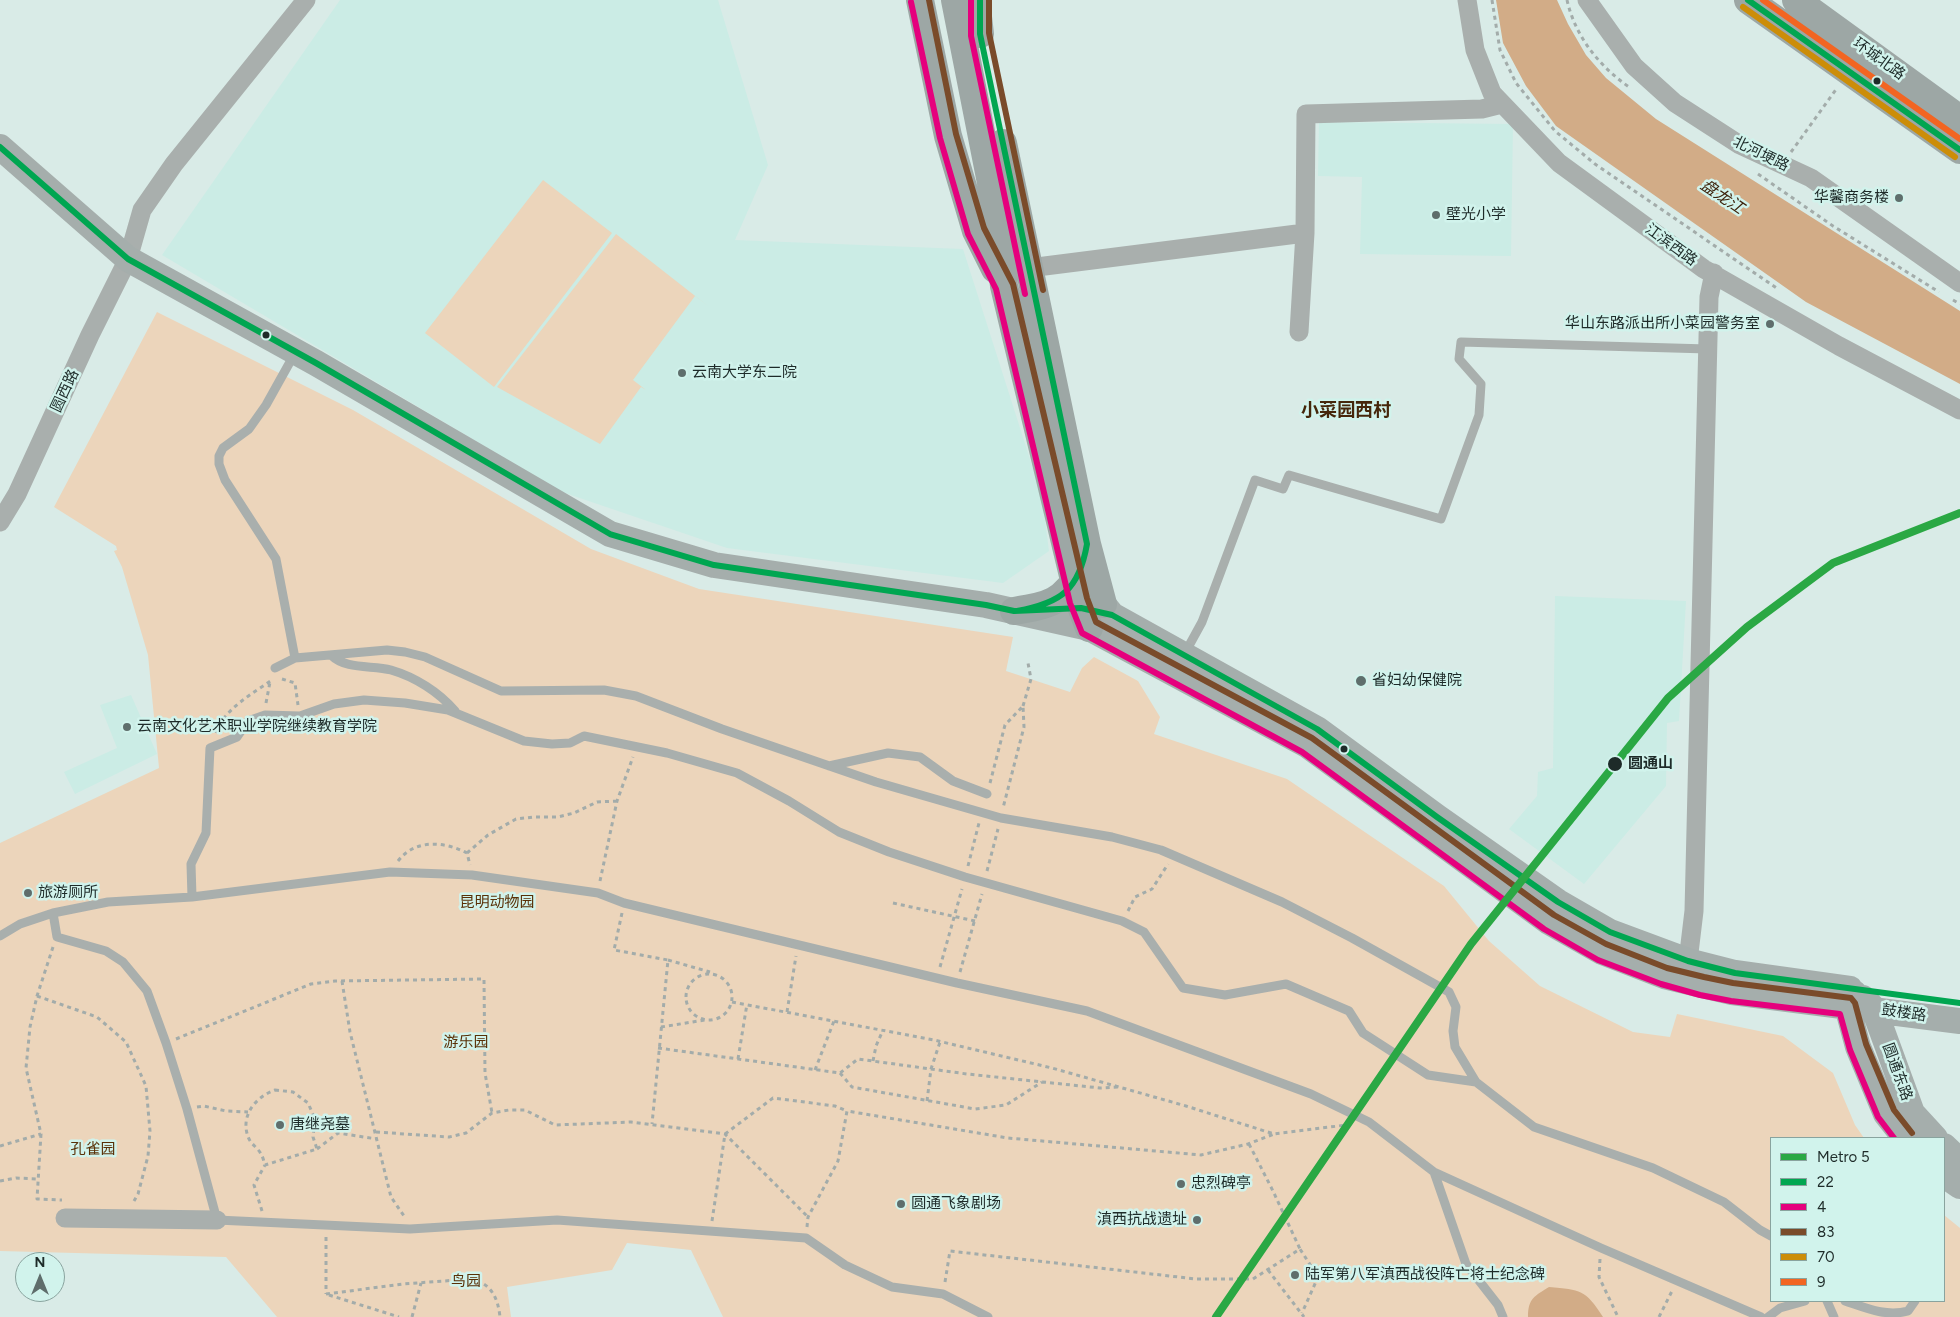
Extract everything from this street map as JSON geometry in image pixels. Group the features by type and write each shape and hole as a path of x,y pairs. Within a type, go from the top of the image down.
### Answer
{"main road":[{"path":"920,0 948,136 976,231 1004,286"},
{"name":"环城北路","path":"1748,0 1960,150"},
{"name":"环城北路","path":"1796,0 1960,119"},
{"path":"963,1 995,203 1004,286"},
{"path":"963,1 960,110 1074,582 1096,614"},
{"path":"963,1 980,34 1087,544 1096,614"},
{"path":"0,147 128,259 296,352 610,534 714,565 1014,611 1096,614"},
{"path":"1014,611 1048,604 1059,598 1074,582 1082,569 1087,544"},
{"name":"鼓楼路","path":"1096,614 1184,655 1317,730 1558,902 1610,932 1688,961 1851,998"},
{"name":"鼓楼路","path":"1096,614 1307,745 1549,922 1602,952 1664,976 1732,992 1960,1003"},
{"name":"圆通东路","path":"1851,998 1874,1009 1912,1113 1934,1137"},
{"name":"圆通东路","path":"1851,998 1858,1048 1886,1114 1904,1137"},
{"name":"鼓楼路","path":"1874,1009 1960,1021"},
{"path":"1945,1147 1960,1161"},
{"path":"1945,1176 1960,1186"}],"street":[{"name":"圆西路","path":"0,522 18,494 90,335 128,259 142,210 174,164 306,0"},
{"name":"江滨西路","path":"1467,0 1474,50 1492,93 1559,163 1704,269 1839,346 1960,410"},
{"name":"北河埂路","path":"1586,0 1634,66 1675,104 1740,145 1810,178 1960,283"},
{"path":"1299,332 1305,233 1306,114 1482,109 1502,104"},
{"path":"1029,268 1305,233"},
{"path":"1688,961 1694,901 1709,297 1714,273"},
{"path":"65,1218 217,1220"}],"lane":[{"path":"1184,655 1202,622 1255,480 1283,489 1289,475 1441,519 1479,414 1481,384 1460,359 1461,342 1708,349"},
{"path":"295,658 276,559 225,480 219,464 219,456 223,448 249,429 261,413 296,352"},
{"path":"275,668 295,658 387,650 425,657 501,691 604,690 636,696 722,729 876,782 1001,818 1112,837 1161,850 1282,902 1352,938 1449,992 1456,1007 1453,1031 1455,1047 1476,1082 1534,1127 1653,1168 1724,1202 1770,1235"},
{"path":"331,655 345,664 389,670 412,678 447,702 457,714"},
{"path":"192,896 191,864 206,833 210,748 237,737 248,721 265,715 300,716 334,704 364,700 405,703 448,710 524,741 552,744 570,743 584,736 667,753 737,773 789,801 839,832 889,852 965,877 1122,921 1144,932 1183,988 1224,996 1286,984 1348,1011 1362,1033 1428,1075 1476,1082"},
{"path":"829,766 888,753 920,757 954,781 987,794"},
{"path":"0,936 20,924 53,913 108,902 192,896 390,872 472,875 598,893 624,903 957,983 1087,1011 1311,1094 1369,1122 1434,1172 1601,1248 1761,1317"},
{"path":"53,913 57,937 106,951 123,962 147,991 166,1043 217,1220 410,1229 557,1220 806,1238 845,1265 892,1287 943,1294 988,1317"},
{"path":"1434,1172 1466,1264 1498,1305 1503,1317"},
{"path":"1768,1317 1780,1308 1801,1302"},
{"path":"1827,1302 1834,1317"},
{"path":"1849,1302 1882,1314 1897,1315 1908,1311 1913,1302"}],"path":[{"path":"1492,0 1500,50 1516,83 1556,131 1595,164 1780,290"},
{"path":"1782,165 1850,71"},
{"path":"957,983 975,921 1024,727 1023,706 1031,679 1028,663"},
{"path":"210,748 218,728 234,707 270,682 266,696 265,715"},
{"path":"296,683 300,716"},
{"path":"987,794 1005,725 1023,706"},
{"path":"598,893 617,801 637,747"},
{"path":"467,853 488,835 516,819 558,817 574,813 597,802 617,801"},
{"path":"937,977 982,813"},
{"path":"390,872 404,854 413,847 431,843 454,846 467,853 472,875"},
{"path":"1122,921 1135,897 1152,889 1174,856"},
{"path":"624,903 614,950 699,968 716,974 727,982 731,988 732,1002 724,1014 711,1020 661,1027"},
{"path":"893,903 975,921"},
{"path":"37,1199 41,1134 26,1068 30,1027 37,996 57,937"},
{"path":"787,1012 798,944"},
{"path":"652,1124 668,960"},
{"path":"711,1020 697,1016 686,998 687,990 695,978 702,975 716,974"},
{"path":"166,1043 312,984 342,981 484,979 485,1074 492,1113"},
{"path":"342,981 350,1032 391,1197 401,1210 410,1229"},
{"path":"37,996 97,1017 126,1042 146,1086 150,1131 148,1156 138,1194 123,1219"},
{"path":"732,1002 883,1030 1052,1068 1122,1087 1274,1134"},
{"path":"738,1059 746,1004"},
{"path":"815,1070 834,1021"},
{"path":"873,1061 876,1046 883,1030"},
{"path":"927,1101 931,1069 940,1042"},
{"path":"658,1048 840,1073 852,1087 975,1109 1006,1105 1042,1082"},
{"path":"840,1073 858,1059 1042,1082 1100,1088 1122,1087"},
{"path":"265,1165 261,1152 249,1138 247,1130 248,1112 259,1098 267,1093 284,1090 301,1097 308,1103 315,1119 313,1137 317,1149"},
{"path":"711,1231 725,1134 773,1098 835,1106 846,1111 1008,1138 1201,1155 1248,1144 1274,1134 1369,1122"},
{"path":"186,1110 204,1106 226,1111 248,1112"},
{"path":"376,1132 450,1137 466,1133 492,1113 525,1110 555,1125 632,1122 725,1134 808,1216"},
{"path":"806,1238 808,1216 838,1161 846,1111"},
{"path":"265,1222 254,1185 265,1165 317,1149 338,1133 377,1139"},
{"path":"0,1146 41,1134"},
{"path":"1248,1144 1273,1191 1300,1249 1318,1278 1303,1315"},
{"path":"0,1181 16,1178 38,1179"},
{"path":"326,1225 326,1294"},
{"path":"1601,1248 1600,1278 1618,1317"},
{"path":"943,1294 950,1252 1196,1279 1253,1279 1300,1249"},
{"path":"1268,1270 1303,1315"},
{"path":"326,1294 471,1279 480,1281 493,1292 497,1300 500,1317"},
{"path":"1659,1317 1677,1281"},
{"path":"412,1317 421,1283"},
{"path":"326,1294 399,1317"}],"shaded area":[{"name":"云南大学东二院","path":"340,0 718,0 768,165 735,240 963,249 1042,497 1049,551 1003,583 727,548 562,492 162,255"},
{"name":"壁光小学","path":"1319,122 1513,124 1511,256 1360,254 1362,177 1318,176"},
{"path":"1555,596 1686,601 1679,721 1667,723 1666,786 1584,884 1509,829 1537,796 1538,772 1553,768"},
{"name":"云南文化艺术职业学院继续教育学院","path":"131,695 157,754 75,794 64,772 117,748 100,705"}],"green space":[{"path":"543,180 612,233 494,387 425,333"},
{"path":"616,234 708,306 695,296 633,380 646,390 641,387 600,444 497,387"},
{"name":"昆明动物园","path":"157,312 353,410 591,549 699,589 1013,637 1006,671 1070,692 1082,668 1094,657 1138,681 1160,717 1154,734 1287,779 1444,886 1489,941 1540,986 1633,1032 1670,1037 1677,1014 1783,1036 1833,1073 1855,1125 1863,1137 1770,1137 1770,1302 1945,1302 1945,1216 1960,1228 1960,1317 723,1317 691,1250 627,1243 612,1270 507,1287 511,1317 277,1317 226,1257 0,1251 0,843 159,768 148,655 122,567 114,551 117,550 116,546 54,507"}],"water":[{"name":"盘龙江","path":"1496,0 1557,0 1586,55 1606,78 1656,119 1960,311 1960,384 1806,302 1556,126 1526,86 1503,43"},
{"path":"1549,1287 1575,1290 1581,1293 1591,1301 1603,1317 1528,1317 1529,1306 1533,1298"}],"metro line":[{"name":"5","path":"1216,1317 1471,944 1668,698 1747,627 1833,563 1960,513"}],"transit line":[{"name":"83","path":"929,0 956,134 984,228 1013,284 1087,598 1096,622 1312,738 1554,915 1606,944 1667,968 1704,977 1733,983 1851,998 1855,1003 1866,1044 1894,1110 1912,1133"},
{"name":"4","path":"971,0 971,36 1025,294"},
{"name":"22","path":"980,0 980,34 1087,544 1079,573 1066,592 1045,604 1017,611"},
{"name":"83","path":"989,0 989,33 1043,290"},
{"name":"22","path":"1748,0 1960,150"},
{"name":"9","path":"1763,0 1960,139"},
{"name":"4","path":"911,2 940,138 968,234 996,289 1070,603 1082,633 1302,752 1544,929 1598,960 1661,984 1700,995 1731,1001 1840,1014 1850,1050 1878,1117 1893,1137"},
{"name":"70","path":"1743,7 1955,157"},
{"name":"22","path":"0,147 128,259 316,363 610,534 714,565 986,605 1014,611 1081,608 1112,615 1317,729 1437,817 1558,902 1610,932 1688,961 1735,973 1960,1003"}],"place":[{"name":"华馨商务楼","path":"1899,198"},
{"name":"壁光小学","path":"1436,215"},
{"name":"华山东路派出所小菜园警务室","path":"1770,324"},
{"name":"云南大学东二院","path":"682,373"},
{"name":"省妇幼保健院","path":"1361,681"},
{"name":"云南文化艺术职业学院继续教育学院","path":"127,727"},
{"name":"圆通山","path":"1615,764"},
{"name":"旅游厕所","path":"28,893"},
{"name":"唐继尧墓","path":"280,1125"},
{"name":"忠烈碑亭","path":"1181,1184"},
{"name":"圆通飞象剧场","path":"901,1204"},
{"name":"滇西抗战遗址","path":"1197,1220"},
{"name":"陆军第八军滇西战役阵亡将士纪念碑","path":"1295,1275"}],"district":[{"name":"小菜园西村","path":"1346,411"}],"park label":[{"name":"游乐园","path":"466,1043"},
{"name":"孔雀园","path":"93,1150"},
{"name":"鸟园","path":"466,1282"}]}
